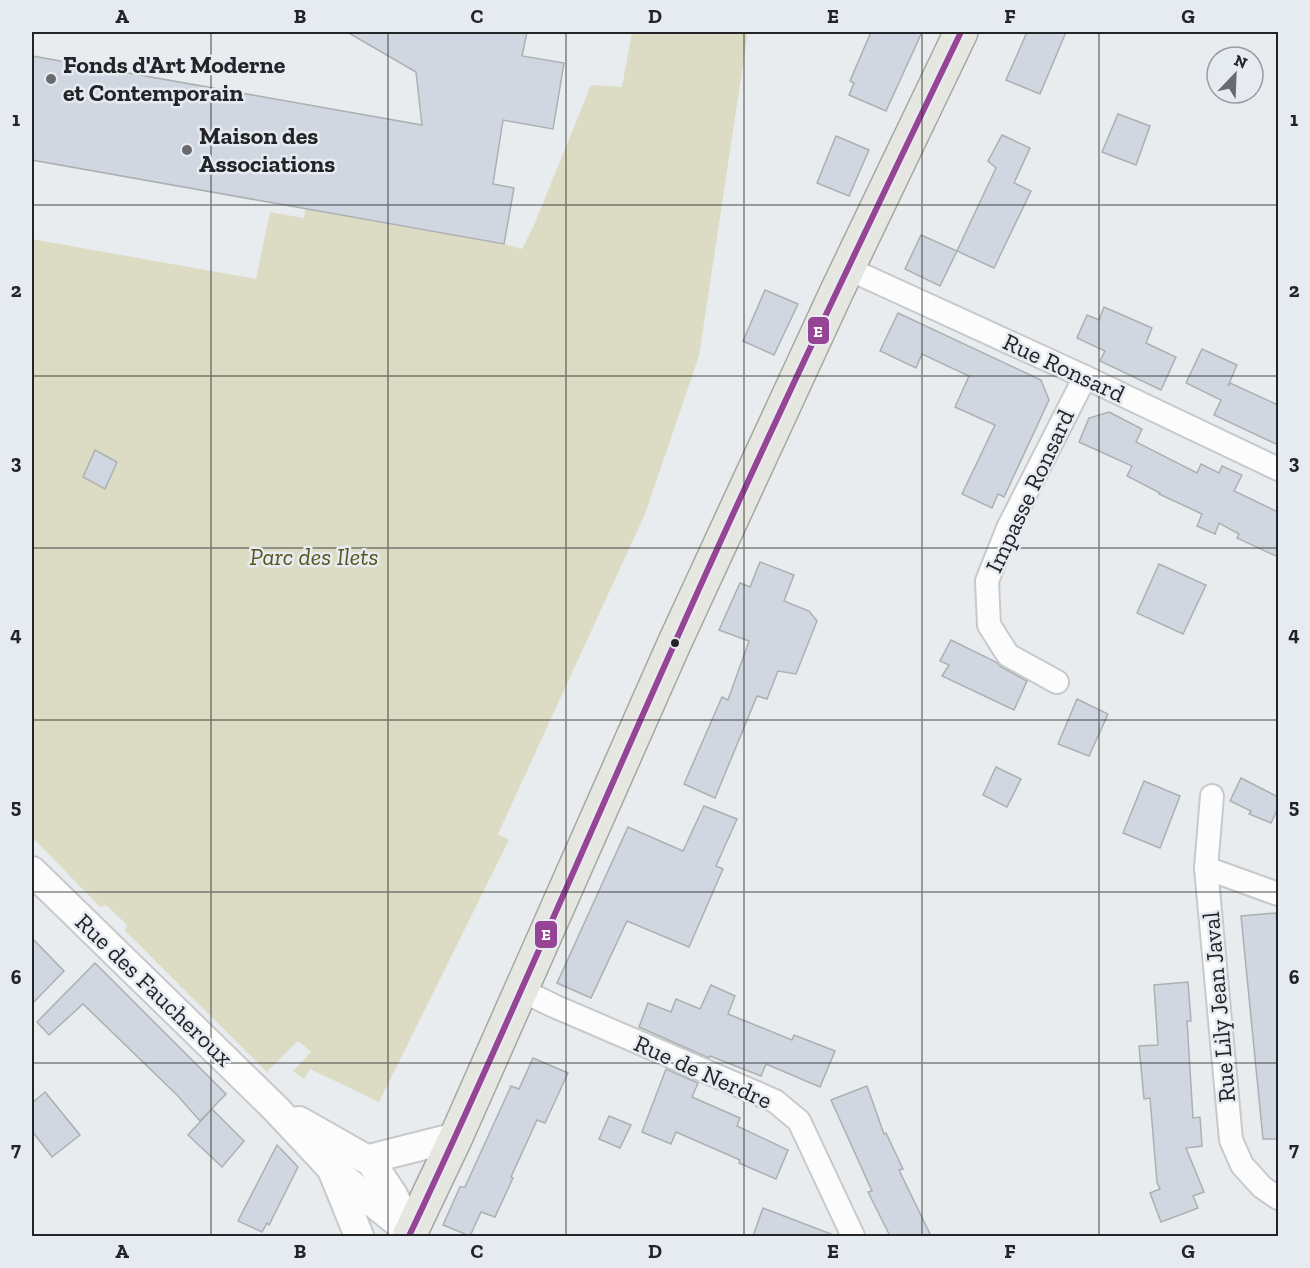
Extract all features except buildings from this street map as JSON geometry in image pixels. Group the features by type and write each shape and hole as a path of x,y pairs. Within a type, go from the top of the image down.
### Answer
{"main road":[{"path":"416,1235 456,1137 674,644 961,32"}],"street":[{"name":"Rue Ronsard","path":"849,269 1278,469"},
{"name":"Impasse Ronsard","path":"1057,682 1008,655 989,625 987,581 1008,528 1084,377"},
{"name":"Rue Lily Jean Javal","path":"1212,796 1206,868 1231,1140 1242,1165 1262,1187 1278,1198"},
{"path":"1206,868 1278,894"},
{"name":"Rue des Faucheroux","path":"32,871 276,1108 333,1170 416,1235"},
{"name":"Rue de Nerdre","path":"521,990 776,1101 800,1121 853,1236"},
{"name":"Rue des Faucheroux","path":"276,1108 369,1159 416,1235"},
{"path":"369,1159 456,1137"},
{"name":"Rue des Faucheroux","path":"333,1170 359,1236"}],"green space":[{"name":"Parc des Ilets","path":"632,32 748,32 699,356 645,514 498,834 509,840 379,1102 310,1069 304,1079 293,1071 311,1052 298,1041 267,1072 125,931 127,925 106,905 100,907 32,837 32,239 256,279 270,212 304,218 305,209 522,249 591,85 622,87"}],"transit line":[{"name":"E","path":"409,1236 510,1016 743,492 961,32"}],"place":[{"name":"Fonds d'Art Moderne et Contemporain","path":"51,79"},
{"name":"Maison des Associations","path":"187,150"}]}
